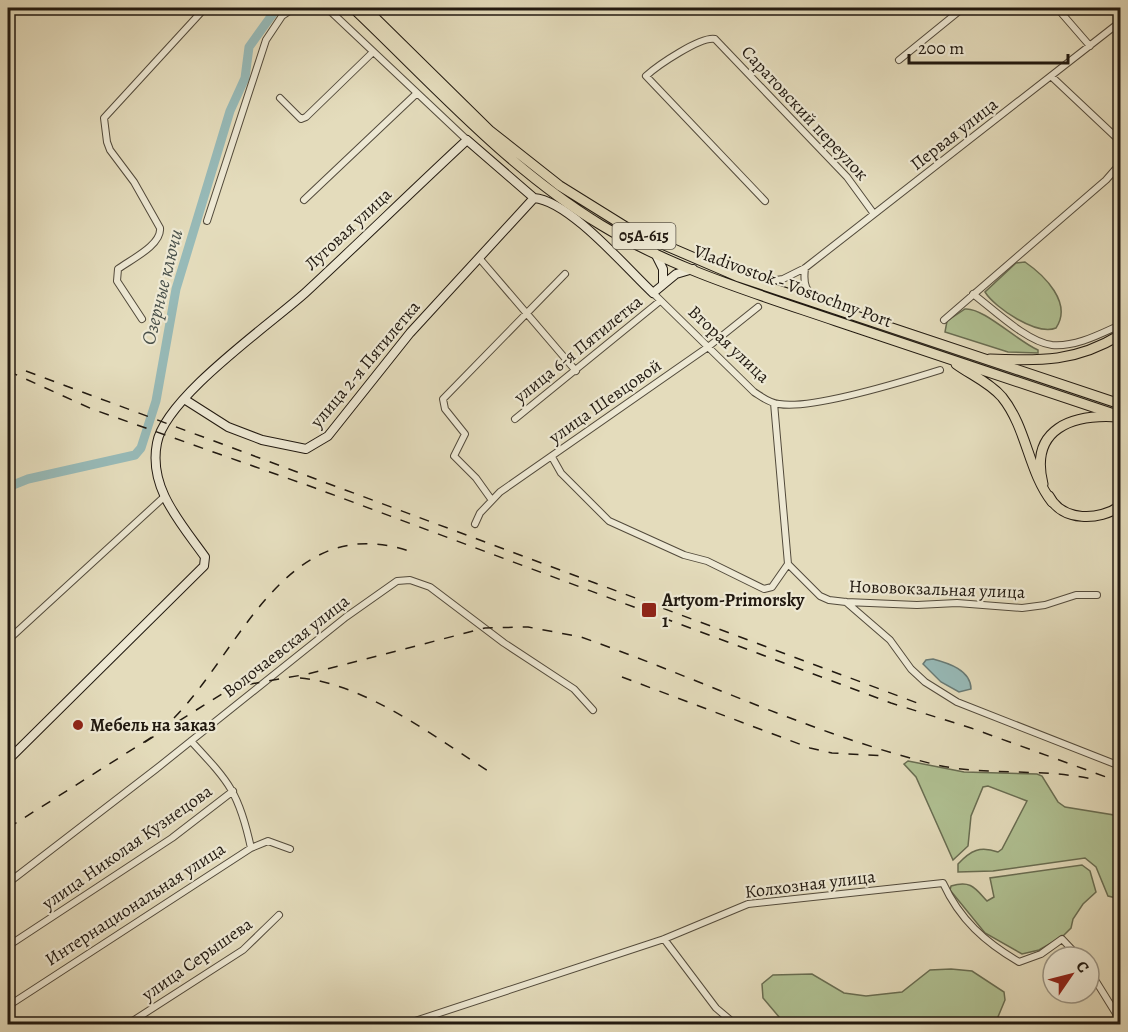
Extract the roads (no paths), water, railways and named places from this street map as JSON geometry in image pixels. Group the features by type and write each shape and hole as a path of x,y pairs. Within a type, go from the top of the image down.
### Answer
{"main road":[{"name":"Vladivostok - Vostochny Port","path":"353,8 482,134 533,176 602,226 655,253 789,305 1120,417"},
{"name":"Vladivostok - Vostochny Port","path":"365,8 489,130 560,186 634,232 695,260 756,282 1120,404"},
{"path":"467,140 534,198"},
{"name":"Луговая улица","path":"184,399 304,294 467,140"},
{"name":"улица 2-я Пятилетка","path":"184,399 228,427 262,440 306,449 316,445 328,436 410,333 534,198"},
{"name":"Вторая улица","path":"534,198 554,204 613,252 653,293"},
{"path":"655,253 663,269 663,283"},
{"path":"653,293 676,274 693,269"},
{"path":"984,359 1057,359 1096,349 1120,335"},
{"path":"947,357 987,384 1011,410 1040,486 1052,502 1077,516 1110,512 1120,506"},
{"path":"8,760 204,566 205,557 164,497 157,473 157,444 166,419 184,399"},
{"path":"1052,502 1043,483 1041,464 1042,450 1048,438 1060,426 1072,420 1095,416 1120,417"}],"street":[{"path":"142,319 116,275 118,269 155,242 160,228 134,182 110,150 104,118 205,8"},
{"path":"207,221 266,40 282,16 294,8"},
{"path":"327,8 467,140"},
{"path":"899,60 963,8"},
{"path":"1057,8 1090,46"},
{"name":"Первая улица","path":"756,282 773,282 805,268 1120,22"},
{"name":"Саратовский переулок","path":"765,201 646,76 708,39 721,44 847,177 874,214"},
{"path":"280,98 301,119 306,117 373,52"},
{"path":"1052,76 1119,138"},
{"path":"304,200 416,94"},
{"path":"944,320 1106,180 1120,164"},
{"path":"480,259 576,371"},
{"path":"805,268 803,283 806,291 841,312"},
{"path":"491,500 476,478 454,456 465,434 446,409 443,399 565,274"},
{"name":"Вторая улица","path":"653,293 754,392 774,403 803,403 858,392 940,370"},
{"path":"973,294 1024,332 1052,345 1090,338 1120,325"},
{"name":"улица 6-я Пятилетка","path":"515,419 660,301"},
{"name":"улица Шевцовой","path":"475,524 476,518 491,500 708,347 758,306"},
{"path":"552,457 561,473 602,516 684,555 707,561 764,589 772,587 788,564 774,403"},
{"path":"8,640 164,497"},
{"name":"Нововокзальная улица","path":"788,564 820,596 829,600 846,602 917,605 957,603 1022,608 1045,605 1076,595 1097,595"},
{"name":"Волочаевская улица","path":"8,883 392,583 404,580 420,582 429,587 504,643 574,689 593,710"},
{"path":"846,602 890,640 925,682 957,702 1120,766"},
{"path":"191,741 227,780 243,813 250,848 268,841 290,849"},
{"name":"улица Николая Кузнецова","path":"8,946 172,838 233,791"},
{"name":"Интернациональная улица","path":"8,1006 250,848"},
{"name":"Колхозная улица","path":"406,1024 664,939 747,904 943,883 959,911 980,936 1019,962 1041,954"},
{"name":"улица Серышева","path":"129,1024 243,950 279,915"},
{"path":"664,939 716,1008 735,1024"},
{"name":"Колхозная улица","path":"1054,945 1062,939 1068,945"},
{"path":"1101,989 1120,1020"}],"water":[{"path":"933,659 958,668 967,677 971,689 959,692 941,682 923,664 926,660"}],"waterway":[{"name":"Озерные ключи","path":"8,487 28,479 135,455 141,448 156,401 176,289 230,111 245,78 249,47 277,8"}],"railway":[{"path":"8,371 92,409 315,488 891,703 971,728 1120,782"},
{"path":"26,371 920,704"},
{"path":"174,718 199,689 246,624 272,593 300,567 332,550 369,544 412,552"},
{"path":"145,742 222,694 245,685 308,674 485,628 528,627 581,637 799,721 888,752 953,768 1056,774 1096,780"},
{"path":"622,677 810,748 832,753 887,756"},
{"path":"300,678 325,682 376,702 401,715 493,774"},
{"path":"8,828 152,737"}],"place":[{"name":"Artyom-Primorsky 1","path":"649,610"},
{"name":"Мебель на заказ","path":"78,725"}]}
